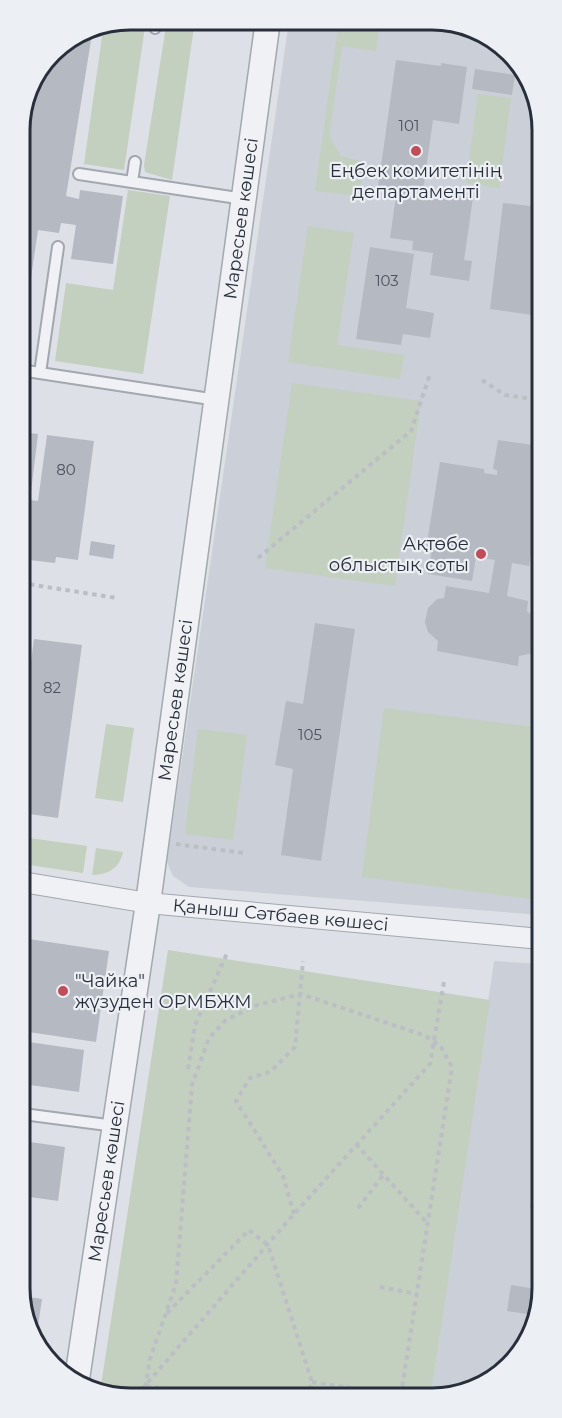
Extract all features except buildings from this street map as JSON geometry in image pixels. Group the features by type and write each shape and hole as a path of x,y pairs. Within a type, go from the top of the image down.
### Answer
{"street":[{"name":"Маресьев көшесі","path":"78,1373 148,903 267,30"},
{"name":"Қаныш Сәтбаев көшесі","path":"30,883 148,903 532,938"}],"lane":[{"path":"132,182 135,162"},
{"path":"79,174 244,199"},
{"path":"40,373 58,247"},
{"path":"30,371 217,400"},
{"path":"30,1115 115,1126"}],"path":[{"path":"258,558 411,431 430,374"},
{"path":"482,380 505,395 532,399"},
{"path":"30,584 117,598"},
{"path":"175,844 244,853"},
{"path":"188,1069 195,1025 228,951"},
{"path":"294,1214 283,1176 236,1101 250,1078 270,1072 294,1047 303,962"},
{"path":"145,1386 294,1214 430,1064 444,982"},
{"path":"145,1386 150,1359 176,1284 192,1085 209,1038 226,1020 257,1005 301,994 426,1036 441,1047 452,1067 400,1388"},
{"path":"356,1144 428,1224"},
{"path":"358,1209 384,1174"},
{"path":"165,1314 249,1230 268,1245 312,1382 310,1388"},
{"path":"380,1287 417,1294"},
{"path":"312,1382 352,1388"},
{"path":"145,1386 160,1388"}],"shaded area":[{"path":"288,30 432,30 451,32 470,38 482,43 503,59 519,80 529,104 532,130 532,914 189,887 173,876 167,862"},
{"path":"494,961 532,963 532,1294 529,1314 519,1338 503,1359 487,1371 458,1385 432,1388"}],"green space":[{"path":"145,30 124,170 84,164 102,35"},
{"path":"165,30 194,30 172,180 145,172 144,165"},
{"path":"338,30 379,30 376,51 342,46 329,136 341,156 364,162 360,196 315,191"},
{"path":"478,94 511,98 499,188 466,183"},
{"path":"128,190 170,196 143,374 55,361 66,283 113,290"},
{"path":"308,226 354,233 337,345 404,355 400,379 288,362"},
{"path":"292,383 421,401 395,586 265,568"},
{"path":"384,708 532,727 532,899 362,877"},
{"path":"106,724 134,728 123,802 95,798"},
{"path":"198,729 247,735 233,840 185,834"},
{"path":"30,838 87,846 83,873 30,865"},
{"path":"96,848 123,852 119,863 112,870 92,875"},
{"path":"168,950 490,1000 432,1388 130,1388 101,1383"}],"place":[{"name":"Еңбек комитетінің департаменті","path":"416,151"},
{"name":"Ақтөбе облыстық соты","path":"481,554"},
{"name":"\"Чайка\" жүзуден ОРМБЖМ","path":"63,991"}]}
